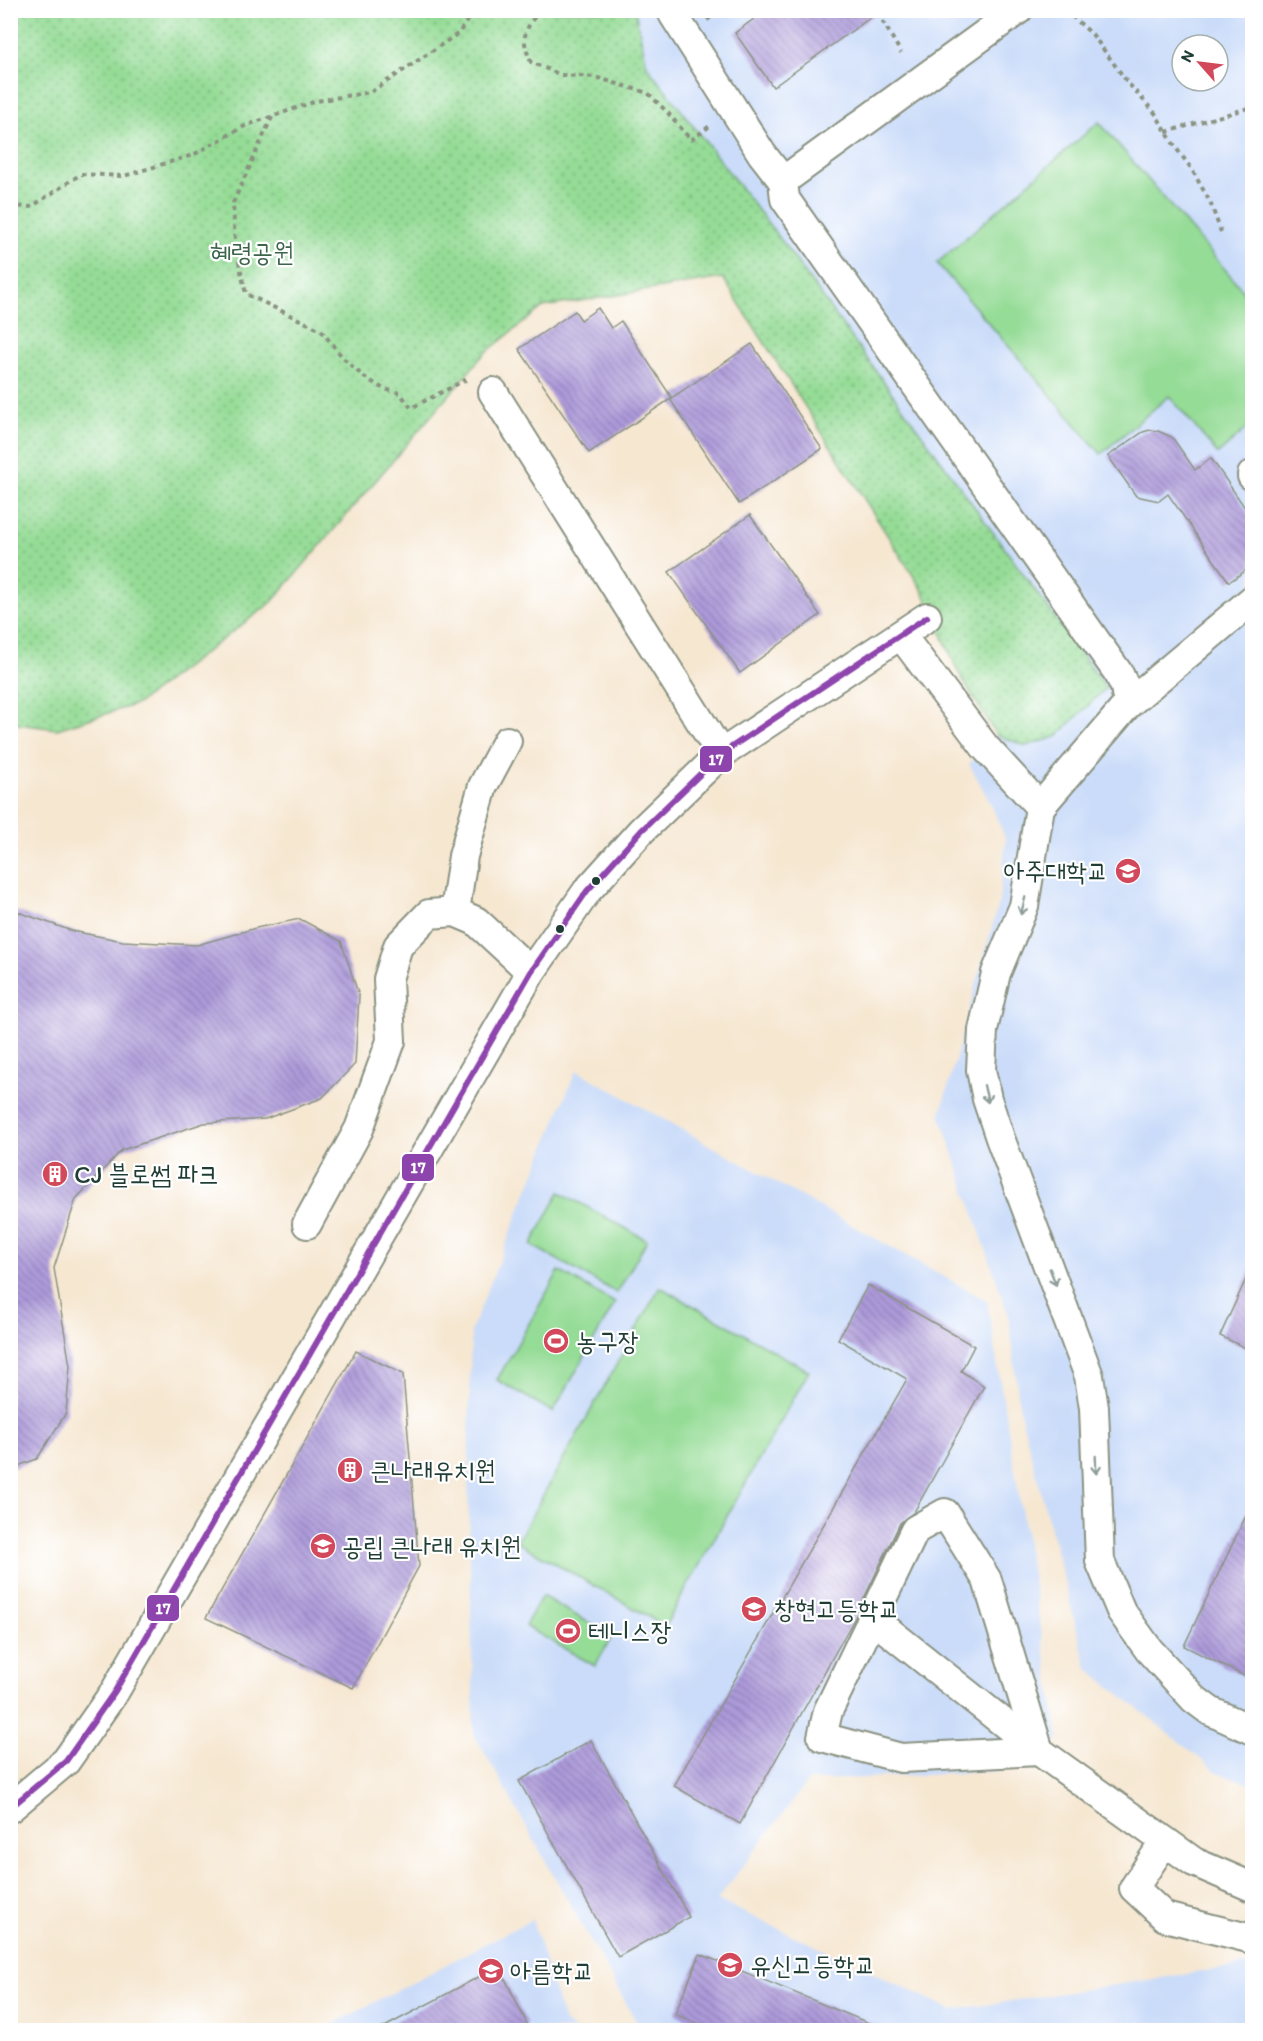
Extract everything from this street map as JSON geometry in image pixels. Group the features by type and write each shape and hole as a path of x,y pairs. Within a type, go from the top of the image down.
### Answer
{"street":[{"path":"673,10 673,14 734,109 783,181 784,199 1119,674 1125,687 1128,704"},
{"path":"783,181 1018,10"},
{"path":"493,392 722,754"},
{"path":"1252,600 1128,704 1040,807 1024,906 996,974 983,1030 981,1070 987,1100 1089,1376 1094,1408 1100,1561 1121,1611 1149,1650 1194,1699 1210,1711 1252,1730"},
{"path":"10,1808 66,1761 115,1691 531,972 587,891 641,831 722,754 927,617"},
{"path":"901,635 985,747 1040,807"},
{"path":"455,912 463,856 483,786 507,741"},
{"path":"307,1224 359,1129 392,1041 388,979 398,945 429,914 455,912 476,921 531,972"},
{"path":"945,1514 987,1580 1039,1751 901,1758 822,1737 828,1711 915,1530 945,1514"},
{"path":"872,1618 1039,1751 1165,1842 1194,1862 1252,1887"},
{"path":"1165,1842 1134,1888 1165,1917 1252,1939"}],"path":[{"path":"10,206 31,207 81,174 124,176 193,155 245,126 316,101 371,92 459,33 474,10"},
{"path":"540,10 525,30 524,43 531,62 542,68 561,75 595,77 648,93 668,112 691,140 734,109"},
{"path":"1065,10 1092,34 1128,83 1155,113 1205,193 1221,232"},
{"path":"878,13 901,53"},
{"path":"1166,132 1252,107"},
{"path":"272,116 233,202 236,243 246,294 321,330 364,377 384,389 400,393 411,408 483,371 493,392"}],"shaded area":[{"name":"아주대학교","path":"635,11 1252,11 1252,1784 1218,1773 1087,1668 1020,1412 1009,1317 940,1115 999,901 1006,840 990,802 969,764 996,735 1026,746 1106,688 778,236 647,66"},
{"name":"창현고등학교","path":"576,1070 987,1301 1059,1738 1034,1769 808,1781 717,1900 952,2010 1252,1964 1252,2030 641,2030 474,1734 468,1485 471,1331"},
{"name":"아름학교","path":"532,1919 564,2022 575,2030 322,2030"}],"green space":[{"name":"혜령공원","path":"11,10 635,11 647,66 778,236 1106,688 1056,737 1026,746 996,735 958,672 923,591 723,278 543,307 484,354 272,602 137,704 57,729 11,723"},
{"path":"1099,122 1252,301 1252,424 1218,454 1169,396 1101,454 937,263"},
{"name":"농구장","path":"560,1192 647,1240 617,1293 531,1245"},
{"name":"농구장","path":"559,1271 615,1303 553,1412 497,1380"},
{"path":"660,1287 809,1371 665,1626 517,1542"},
{"name":"테니스장","path":"542,1596 612,1636 595,1666 525,1626"}],"building":[{"path":"766,10 881,10 773,87 735,33"},
{"path":"598,308 611,328 621,321 672,398 589,453 519,349 575,311 581,320"},
{"path":"752,344 822,449 739,504 670,399"},
{"path":"1150,430 1172,437 1195,470 1211,458 1252,518 1252,566 1229,582 1168,494 1159,501 1136,496 1108,456 1143,432"},
{"path":"750,515 820,615 740,673 669,572"},
{"name":"CJ 블로썸 파크","path":"10,909 72,931 123,941 197,945 256,928 300,919 341,941 359,996 355,1064 322,1098 265,1119 204,1123 122,1150 76,1199 54,1268 70,1366 66,1413 37,1459 10,1469"},
{"path":"1252,1266 1252,1351 1220,1336"},
{"path":"868,1285 974,1346 961,1371 984,1386 914,1512 900,1523 854,1619 740,1824 674,1786 907,1379 838,1339"},
{"name":"큰나래유치원","path":"356,1351 403,1374 419,1566 353,1688 206,1618"},
{"path":"1252,1503 1252,1680 1184,1646"},
{"path":"591,1740 689,1917 618,1957 519,1781"},
{"path":"700,1954 886,2030 716,2031 675,2014"},
{"path":"499,1966 527,2024 514,2031 377,2031"}],"transit line":[{"name":"17","path":"10,1808 66,1761 115,1691 531,972 587,891 641,831 721,754 927,617"}],"place":[{"name":"아주대학교","path":"1128,871"},
{"name":"CJ 블로썸 파크","path":"55,1174"},
{"name":"농구장","path":"556,1341"},
{"name":"큰나래유치원","path":"350,1470"},
{"name":"공립 큰나래 유치원","path":"323,1546"},
{"name":"창현고등학교","path":"754,1609"},
{"name":"테니스장","path":"568,1631"},
{"name":"유신고등학교","path":"730,1965"},
{"name":"아름학교","path":"491,1971"}]}
